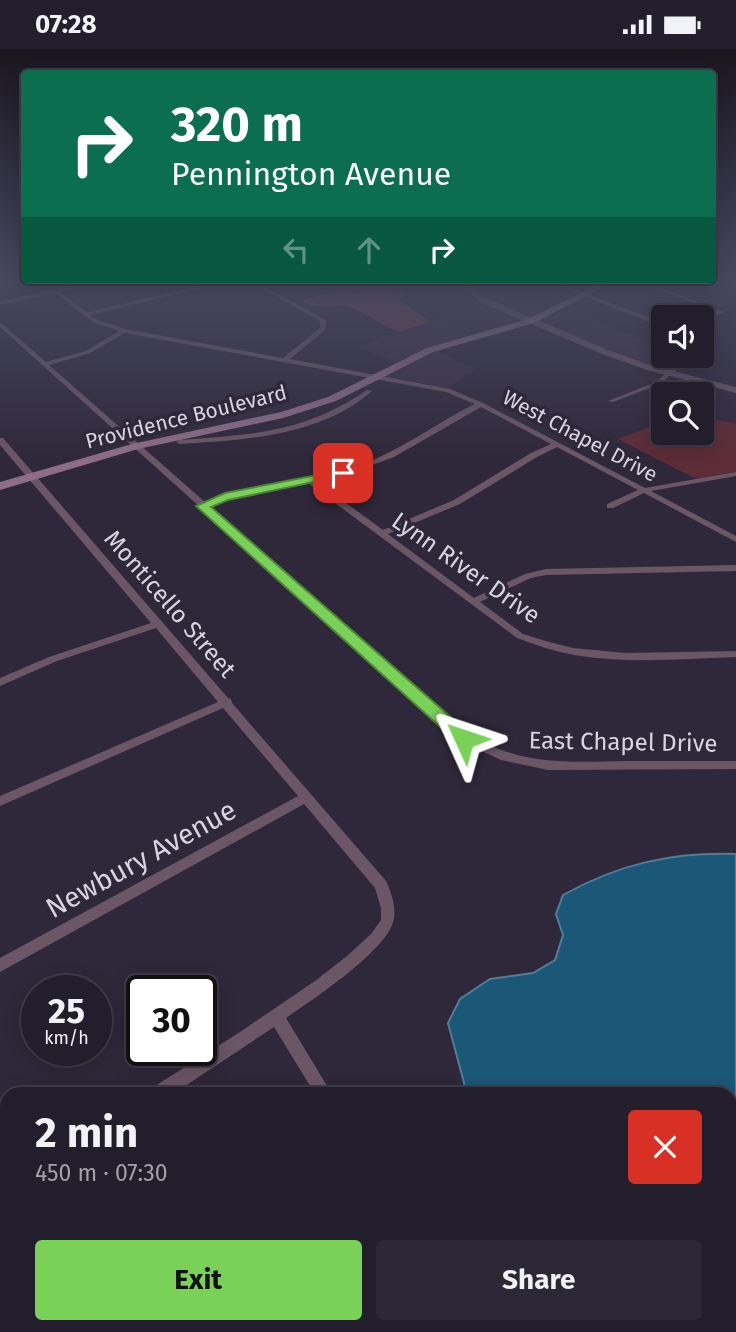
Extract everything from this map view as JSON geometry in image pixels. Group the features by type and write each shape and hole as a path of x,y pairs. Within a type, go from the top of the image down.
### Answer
{"main road":[{"name":"Providence Boulevard","path":"0,486 136,446 262,419 332,398 430,351 464,341"}],"street":[{"name":"East Chapel Drive","path":"19,341 464,739 486,751 526,764 736,765"},
{"path":"44,364 88,352 107,341"},
{"name":"West Chapel Drive","path":"179,341 438,387 481,404 736,539"},
{"path":"285,360 308,341"},
{"path":"578,341 605,352 736,390"},
{"path":"611,401 647,389 675,368"},
{"name":"Providence Boulevard","path":"180,442 274,432 324,418 369,391"},
{"path":"202,506 245,492 311,481 378,461 434,433 462,412 481,404"},
{"path":"262,419 274,432"},
{"name":"Monticello Street","path":"0,440 381,885 387,903 387,923 367,947 277,1017 169,1087"},
{"path":"382,534 457,502 534,455 558,444"},
{"path":"610,506 645,490 736,474"},
{"name":"Lynn River Drive","path":"311,481 520,636 574,654 736,654"},
{"path":"473,602 528,576 546,572 736,568"},
{"path":"0,682 53,659 159,624"},
{"path":"0,801 227,702"},
{"name":"Newbury Avenue","path":"0,965 307,797"},
{"path":"277,1017 320,1087"}],"shaded area":[{"path":"372,341 456,341 428,349 400,364 358,348"},
{"path":"583,341 645,341 651,343 651,365"},
{"path":"436,350 476,369 446,388 384,376"},
{"path":"714,420 736,423 736,472 696,479 618,439 651,427 651,445 714,445"}],"water":[{"path":"712,854 736,854 736,1087 465,1087 448,1023 460,999 490,979 533,973 555,960 563,935 556,914 563,895 605,875 646,862"}],"route":[{"path":"343,473 225,497 202,506 464,739"}]}
